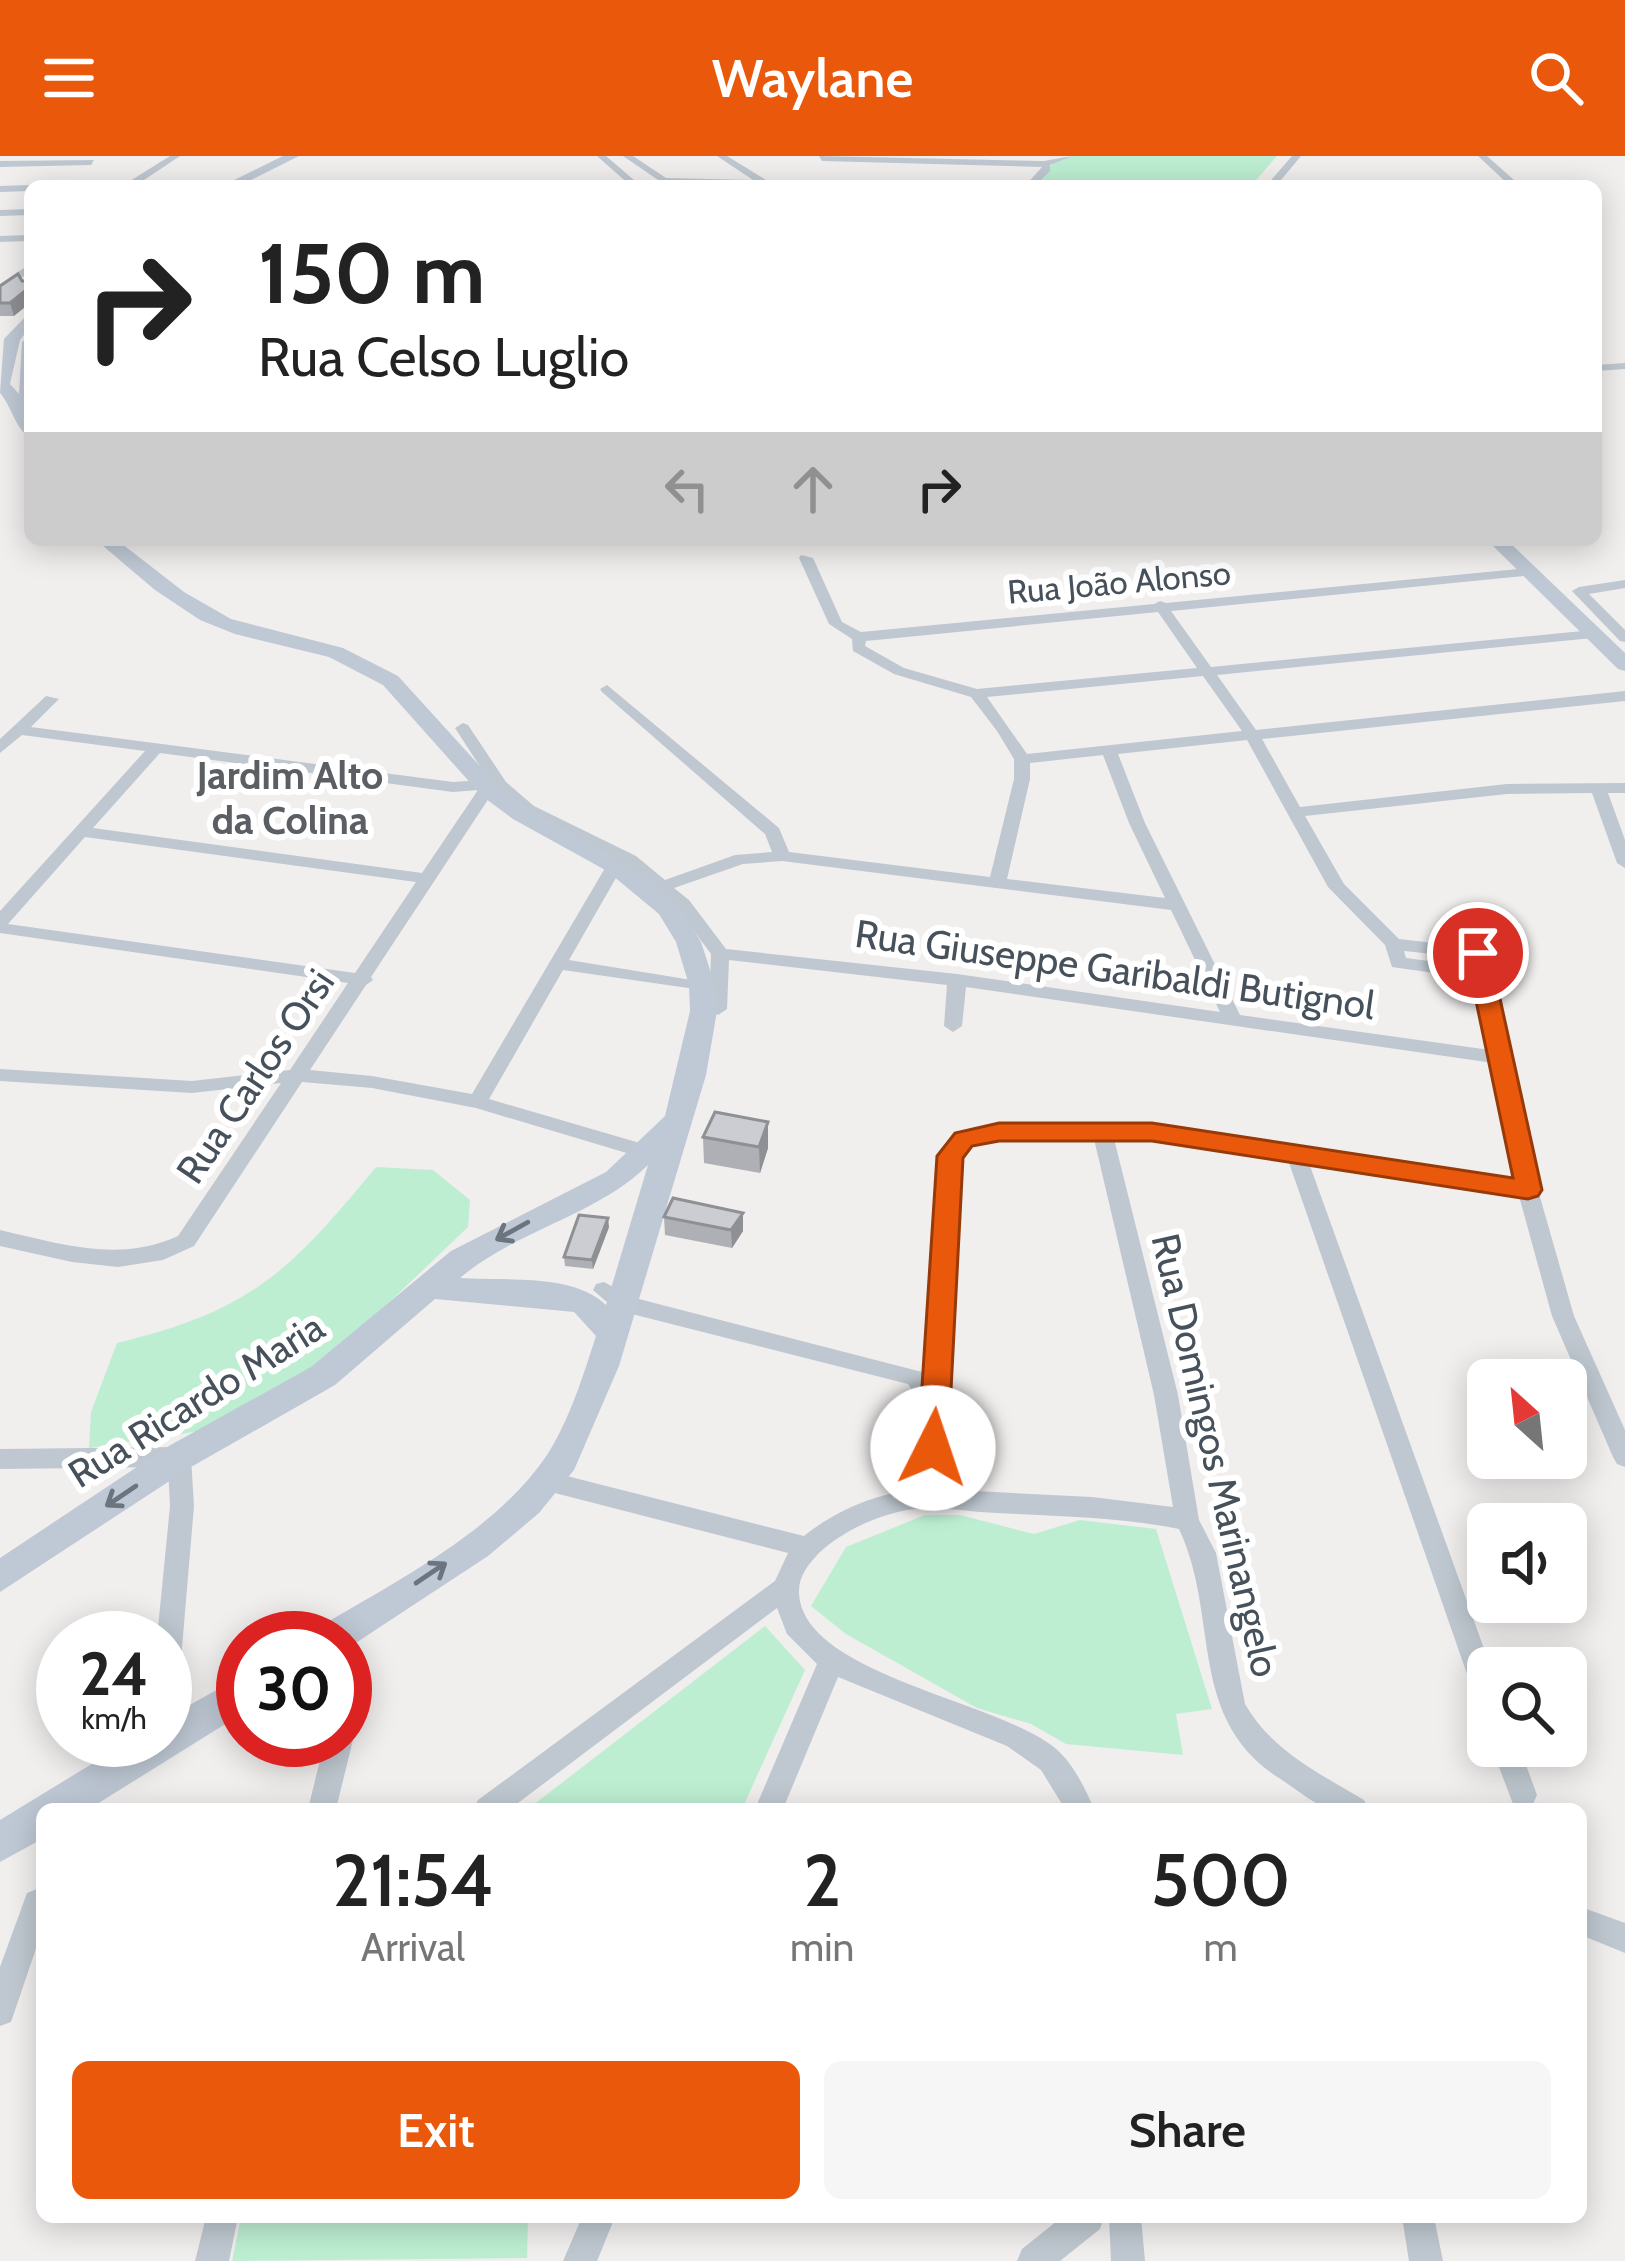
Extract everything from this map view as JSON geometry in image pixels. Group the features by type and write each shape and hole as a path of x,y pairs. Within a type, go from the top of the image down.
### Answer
{"main road":[{"path":"224,180 266,158 293,156"},
{"path":"236,180 266,158"},
{"path":"2,385 22,344"},
{"path":"2,385 22,344"},
{"path":"2,385 24,419"},
{"path":"114,546 203,614 342,656 383,675 412,697 485,787 519,814 616,862 665,905 684,935 703,987 693,1068 679,1115 643,1165 632,1194 637,1214 581,1419 548,1481 526,1504 372,1620"},
{"path":"1502,546 1625,665"},
{"name":"Rua Ricardo Maria","path":"0,1577 179,1457 323,1376 428,1287 518,1226 643,1165"},
{"path":"428,1287 553,1296 584,1303 610,1321"},
{"path":"64,1803 121,1767"},
{"path":"0,1843 36,1820"}],"street":[{"path":"137,180 176,156"},
{"path":"602,156 629,180"},
{"path":"627,156 663,180"},
{"path":"721,156 760,180"},
{"path":"820,157 1045,164 1067,156"},
{"path":"1276,180 1297,156"},
{"path":"1482,156 1508,180"},
{"path":"820,157 854,180"},
{"path":"0,164 94,159"},
{"path":"1036,180 1047,169 1045,164"},
{"path":"0,289 24,271"},
{"path":"806,558 836,624 859,638 857,648 874,660 976,694 1593,634"},
{"name":"Rua João Alonso","path":"859,638 1528,572"},
{"path":"1625,584 1579,591 1625,638"},
{"path":"1160,605 1252,735 1337,887 1394,944 1478,953 1528,1190 1563,1316 1625,1457"},
{"path":"607,689 773,832 782,856"},
{"path":"976,694 1022,759 1018,809 998,879"},
{"path":"1022,759 1625,696"},
{"path":"0,748 51,699"},
{"path":"464,728 500,784 528,808 630,860 664,886 720,954 718,1009"},
{"path":"19,730 485,787"},
{"path":"0,925 155,748"},
{"path":"1108,749 1176,905 1232,1017"},
{"path":"1597,785 1625,863"},
{"name":"Rua Carlos Orsi","path":"0,1238 133,1262 160,1257 186,1241 364,980 485,787"},
{"path":"1298,812 1507,789 1625,788"},
{"path":"83,832 429,879"},
{"path":"664,886 741,859 782,856 998,879 1176,905"},
{"path":"477,1102 616,862"},
{"path":"0,925 364,980"},
{"name":"Rua Giuseppe Garibaldi Butignol","path":"720,954 957,980 1500,1058"},
{"path":"560,964 703,987"},
{"path":"953,1026 957,980"},
{"path":"0,1075 192,1087 299,1075 372,1082 477,1102 574,1130 643,1165"},
{"path":"969,1502 943,1476 933,1448 950,1156 964,1139 999,1132 1152,1132 1528,1190"},
{"name":"Rua Domingos Marinangelo","path":"1102,1132 1166,1395 1187,1520 1203,1552 1232,1707 1248,1735 1274,1760 1340,1803"},
{"path":"1296,1155 1471,1647"},
{"path":"610,1321 916,1377 929,1392 937,1414"},
{"path":"0,1459 179,1457 182,1506 173,1611"},
{"path":"548,1481 804,1547"},
{"path":"496,1803 785,1588 804,1547 884,1506 922,1498 1138,1509 1187,1520"},
{"path":"785,1588 792,1623 831,1661 1006,1733 1045,1756 1076,1803"},
{"path":"772,1803 831,1661"},
{"path":"323,1803 332,1767"},
{"path":"1513,1767 1523,1795"},
{"path":"0,2011 36,1906"},
{"path":"1587,1923 1625,1938"},
{"path":"212,2261 221,2223"},
{"path":"580,2261 596,2223"},
{"path":"1034,2261 1081,2223"},
{"path":"1125,2223 1128,2261"},
{"path":"1419,2223 1426,2261"}],"green space":[{"path":"1072,156 1277,156 1256,180 1040,180 1053,163"},
{"path":"376,1167 433,1170 470,1200 468,1227 359,1331 305,1372 200,1431 89,1448 91,1412 117,1343 202,1316 265,1282 319,1233"},
{"path":"925,1515 960,1515 1034,1534 1080,1520 1156,1529 1212,1709 1176,1714 1183,1755 1066,1744 1031,1724 977,1708 846,1634 811,1606 846,1547"},
{"path":"765,1626 805,1670 745,1803 536,1803"},
{"path":"240,2223 528,2223 527,2258 232,2261"}],"building":[{"path":"18,274 24,292 10,303 0,303 0,286"},
{"path":"715,1112 768,1122 759,1147 703,1137"},
{"path":"673,1198 743,1213 731,1230 664,1217"},
{"path":"579,1215 608,1218 592,1260 564,1257"}],"district":[{"name":"Jardim Alto da Colina","path":"290,798"}],"route":[{"path":"933,1448 950,1156 964,1139 999,1132 1152,1132 1528,1190 1478,953"}]}
